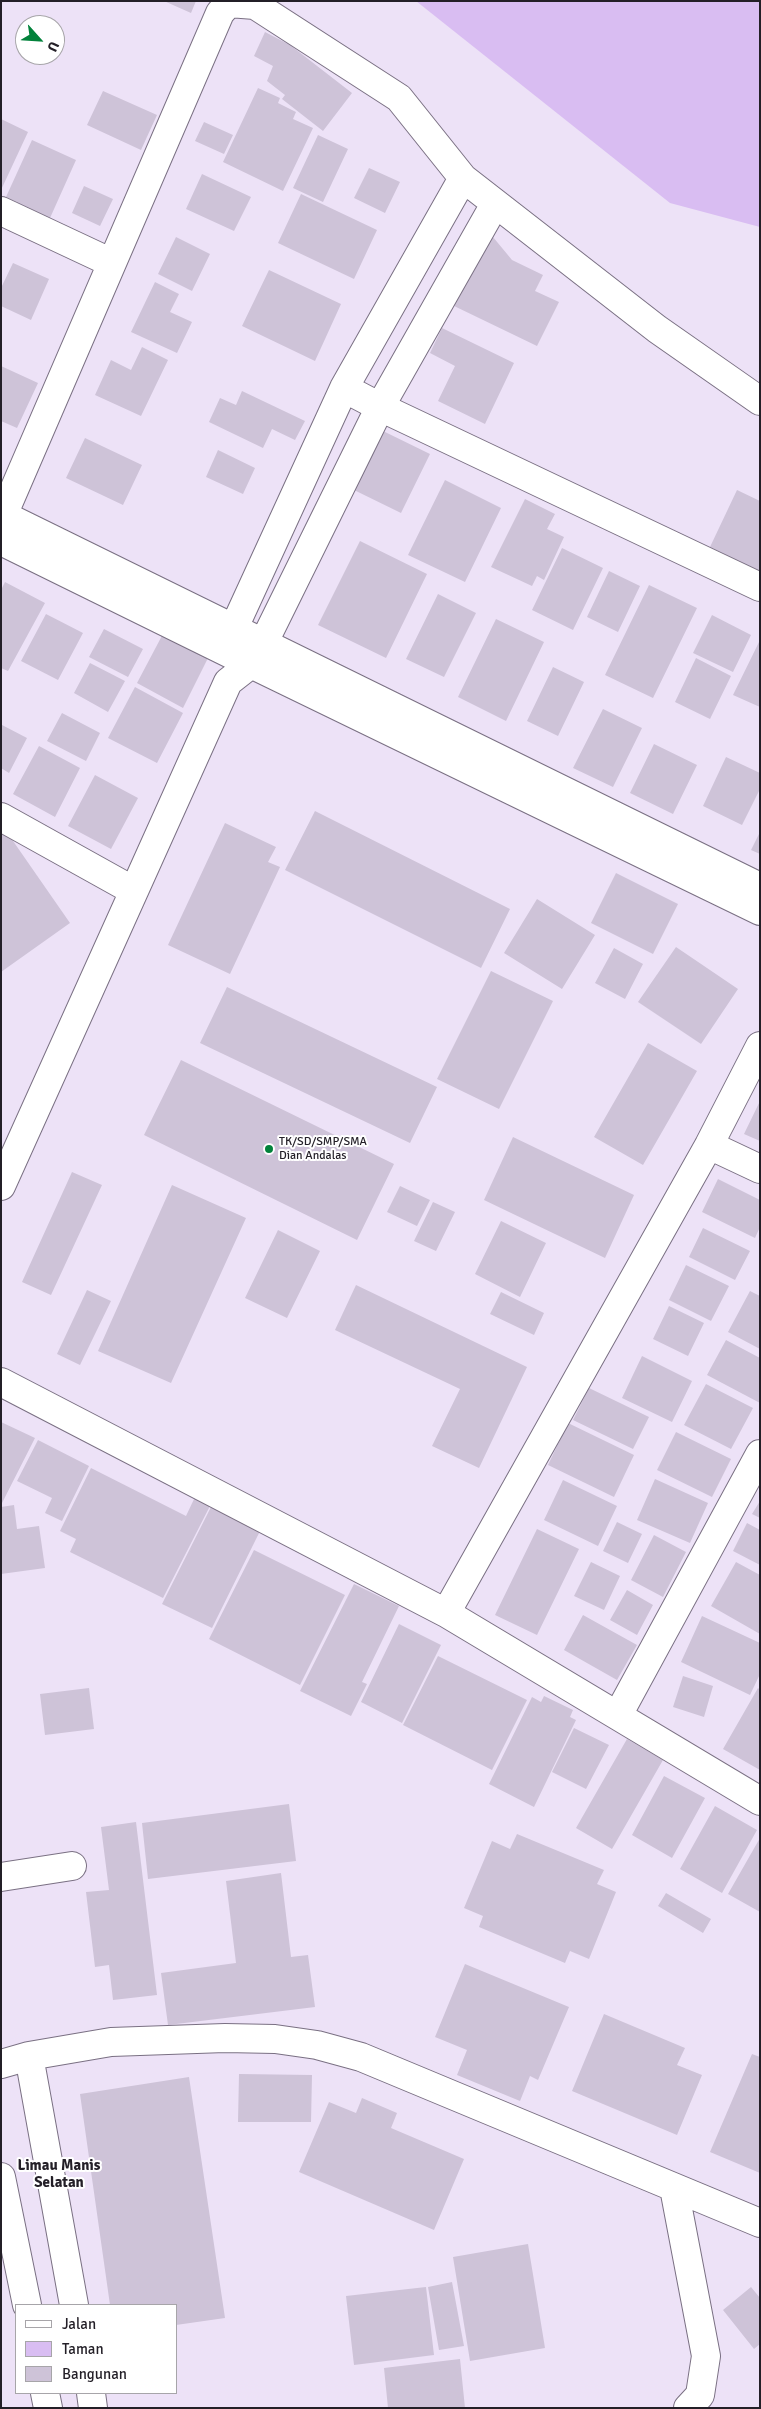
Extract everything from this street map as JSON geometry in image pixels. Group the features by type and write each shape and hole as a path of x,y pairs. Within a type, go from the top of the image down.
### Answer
{"street":[{"path":"760,401 656,329 495,204 464,178 398,98 255,5 229,3 220,13 2,522 257,653 760,886"},
{"path":"228,682 228,639 344,388 464,178"},
{"path":"1,1186 228,682 257,653 380,408 495,204"},
{"path":"1,211 112,263"},
{"path":"344,388 380,408 760,588"},
{"path":"257,653 760,911"},
{"path":"1,817 134,891"},
{"path":"446,1613 709,1145 760,1046"},
{"path":"709,1145 760,1169"},
{"path":"1,1382 446,1613 760,1800"},
{"path":"618,1715 760,1454"},
{"path":"1,1877 72,1866"},
{"path":"1,2064 29,2056 111,2042 225,2038 275,2039 317,2045 360,2056 760,2223"},
{"path":"29,2056 74,2304"},
{"path":"1,2177 27,2304"},
{"path":"674,2188 706,2356 700,2395 688,2408"},
{"path":"45,2394 48,2408"},
{"path":"90,2394 93,2408"}],"green space":[{"path":"416,1 760,1 760,227 670,203"}],"building":[{"path":"164,1 196,1 191,13"},
{"path":"265,32 290,45 352,93 323,131 282,99 285,95 267,81 273,66 254,56"},
{"path":"258,88 280,98 278,103 296,112 293,119 313,128 283,191 223,162"},
{"path":"103,91 157,115 141,150 87,125"},
{"path":"1,119 28,132 1,190"},
{"path":"204,122 233,135 224,154 195,141"},
{"path":"318,135 348,149 323,202 293,188"},
{"path":"32,140 76,160 50,218 6,197"},
{"path":"369,168 400,182 385,213 354,198"},
{"path":"202,174 251,197 234,231 186,209"},
{"path":"84,186 113,199 100,226 72,213"},
{"path":"301,194 377,230 354,279 278,243"},
{"path":"488,231 512,260 543,275 535,291 559,302 537,346 452,305"},
{"path":"176,237 210,254 192,291 158,274"},
{"path":"13,263 49,279 31,320 1,306 1,288"},
{"path":"269,270 341,304 315,361 242,326"},
{"path":"155,282 179,294 170,312 192,322 177,353 131,332"},
{"path":"442,328 514,363 485,424 438,401 455,366 430,353"},
{"path":"142,347 168,360 141,416 95,395 111,360 131,370"},
{"path":"1,366 38,383 17,428 1,421"},
{"path":"242,391 305,421 295,440 272,429 263,448 209,422 220,398 236,405"},
{"path":"383,431 430,454 401,513 354,490"},
{"path":"85,438 142,465 123,505 66,478"},
{"path":"218,450 255,468 243,494 206,477"},
{"path":"445,480 501,508 465,582 408,555"},
{"path":"737,490 760,501 760,572 710,547"},
{"path":"525,499 555,514 547,529 564,537 544,580 537,576 532,586 491,567"},
{"path":"360,541 427,574 386,658 318,625"},
{"path":"562,548 603,568 573,630 532,610"},
{"path":"609,571 640,586 618,632 587,617"},
{"path":"5,582 45,603 8,671 1,668 1,590"},
{"path":"649,585 697,608 653,698 605,675"},
{"path":"438,594 476,613 444,677 406,659"},
{"path":"46,614 83,633 58,680 21,661"},
{"path":"712,615 751,635 733,672 693,653"},
{"path":"496,619 544,642 506,721 458,697"},
{"path":"104,629 143,649 128,677 89,657"},
{"path":"165,630 210,654 183,708 137,683"},
{"path":"760,640 760,707 733,695"},
{"path":"696,658 731,676 710,719 675,702"},
{"path":"90,663 125,681 108,712 74,693"},
{"path":"553,667 584,682 558,736 527,721"},
{"path":"135,687 183,713 157,763 108,738"},
{"path":"603,709 642,728 613,787 573,768"},
{"path":"62,713 100,733 86,761 47,741"},
{"path":"2,725 27,738 9,773 1,768"},
{"path":"654,744 697,765 673,814 630,793"},
{"path":"39,746 80,768 55,817 13,794"},
{"path":"726,757 760,773 760,789 742,825 703,806"},
{"path":"95,775 138,798 111,849 68,826"},
{"path":"315,811 510,909 481,968 285,870"},
{"path":"225,823 276,847 268,862 280,867 230,974 168,945"},
{"path":"4,828 70,923 1,972 1,831"},
{"path":"760,832 760,854 751,850"},
{"path":"616,873 678,904 653,954 591,923"},
{"path":"537,899 595,935 562,989 504,953"},
{"path":"676,947 738,989 701,1044 638,1002"},
{"path":"614,948 643,964 625,999 595,983"},
{"path":"491,971 553,1001 499,1109 437,1079"},
{"name":"TK/SD/SMP/SMA Dian Andalas","path":"227,987 437,1087 410,1143 200,1043"},
{"path":"648,1043 697,1071 643,1165 594,1137"},
{"name":"TK/SD/SMP/SMA Dian Andalas","path":"181,1060 394,1164 357,1240 144,1135"},
{"path":"760,1101 760,1141 744,1134"},
{"path":"513,1137 634,1195 605,1258 484,1200"},
{"path":"72,1172 102,1185 51,1295 22,1282"},
{"path":"718,1179 760,1200 760,1227 755,1238 702,1212"},
{"path":"172,1185 246,1218 171,1383 98,1351"},
{"path":"400,1186 430,1200 417,1226 387,1212"},
{"path":"433,1202 455,1212 436,1251 414,1241"},
{"path":"501,1221 546,1243 520,1297 475,1274"},
{"path":"703,1228 750,1251 735,1280 689,1257"},
{"path":"278,1230 320,1251 287,1318 245,1298"},
{"path":"686,1265 729,1286 711,1321 669,1300"},
{"path":"356,1285 527,1367 479,1468 432,1446 460,1389 335,1330"},
{"path":"87,1290 111,1301 80,1365 57,1354"},
{"path":"750,1291 760,1296 760,1349 728,1332"},
{"path":"501,1292 544,1313 534,1335 490,1314"},
{"path":"669,1306 704,1323 688,1356 653,1339"},
{"path":"726,1340 760,1358 760,1403 707,1375"},
{"path":"642,1356 692,1381 672,1422 622,1398"},
{"path":"706,1384 753,1408 731,1449 684,1425"},
{"path":"589,1388 649,1417 633,1449 573,1420"},
{"path":"1,1422 35,1438 1,1505"},
{"path":"568,1423 634,1455 614,1497 548,1465"},
{"path":"676,1432 731,1459 712,1497 657,1470"},
{"path":"38,1440 89,1466 62,1521 45,1513 52,1498 17,1481"},
{"path":"91,1468 186,1516 195,1497 211,1504 163,1598 70,1552 76,1539 60,1531"},
{"path":"655,1479 708,1503 690,1543 637,1520"},
{"path":"563,1480 617,1506 598,1546 544,1520"},
{"path":"760,1501 760,1518 752,1514"},
{"path":"14,1505 17,1529 39,1526 45,1568 1,1574 1,1507"},
{"path":"212,1505 261,1529 212,1628 162,1604"},
{"path":"617,1522 642,1534 628,1563 603,1551"},
{"path":"747,1523 760,1530 760,1565 733,1551"},
{"path":"537,1529 579,1549 537,1635 495,1615"},
{"path":"654,1535 686,1552 663,1597 631,1580"},
{"path":"254,1550 345,1595 300,1685 209,1639"},
{"path":"591,1562 620,1576 604,1610 574,1596"},
{"path":"736,1562 760,1575 760,1634 711,1606"},
{"path":"354,1584 399,1606 362,1682 367,1684 351,1716 300,1691"},
{"path":"627,1590 653,1605 637,1635 610,1620"},
{"path":"583,1615 637,1645 617,1680 564,1650"},
{"path":"702,1616 760,1643 760,1674 750,1695 681,1662"},
{"path":"399,1624 441,1645 402,1723 361,1702"},
{"path":"438,1656 527,1700 492,1770 403,1725"},
{"path":"683,1676 713,1686 704,1717 673,1707"},
{"path":"89,1688 94,1729 45,1735 40,1694"},
{"path":"758,1688 760,1690 760,1770 723,1749"},
{"path":"544,1696 573,1710 570,1717 576,1720 534,1807 489,1784 532,1697 541,1702"},
{"path":"574,1728 609,1745 586,1789 552,1772"},
{"path":"627,1739 663,1760 612,1849 576,1828"},
{"path":"664,1776 705,1798 672,1858 632,1835"},
{"path":"289,1804 296,1861 148,1879 142,1823"},
{"path":"715,1806 757,1830 722,1893 680,1869"},
{"path":"136,1822 157,1995 113,2000 109,1965 95,1967 86,1892 109,1890 101,1827"},
{"path":"517,1834 604,1870 597,1884 616,1892 589,1959 570,1951 565,1963 479,1927 483,1916 464,1908 492,1841 510,1849"},
{"path":"760,1838 760,1912 728,1894"},
{"path":"281,1873 291,1957 308,1955 315,2007 168,2025 161,1973 236,1963 226,1881"},
{"path":"666,1893 711,1919 703,1933 658,1906"},
{"path":"465,1964 569,2007 538,2080 530,2076 520,2101 457,2075 467,2050 435,2037"},
{"path":"604,2014 685,2048 677,2065 702,2075 677,2135 572,2091"},
{"path":"752,2054 760,2057 760,2173 710,2152"},
{"path":"239,2074 312,2075 311,2122 238,2122"},
{"path":"189,2077 225,2318 178,2325 178,2304 110,2304 80,2094"},
{"path":"362,2098 397,2113 391,2128 464,2159 434,2230 299,2172 329,2102 356,2113"},
{"path":"528,2244 545,2348 470,2361 453,2257"},
{"path":"452,2282 464,2346 439,2350 428,2287"},
{"path":"426,2287 434,2355 354,2365 346,2296"},
{"path":"751,2287 760,2298 760,2344 754,2349 723,2310"},
{"path":"460,2359 465,2408 388,2408 384,2368"}],"place":[{"name":"TK/SD/SMP/SMA Dian Andalas","path":"269,1149"}],"district":[{"name":"Limau Manis Selatan","path":"59,2174"}]}
